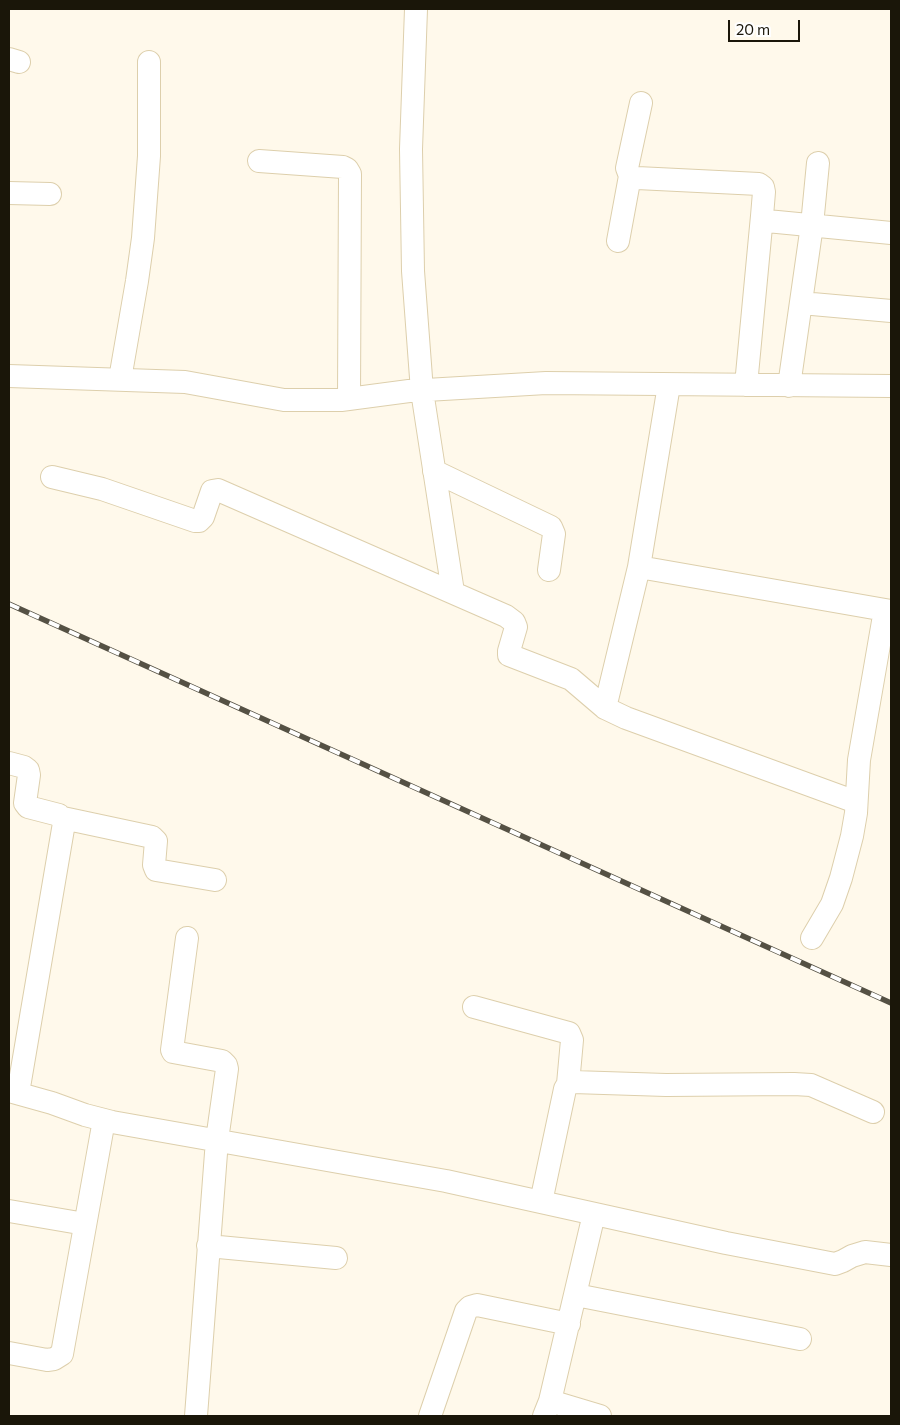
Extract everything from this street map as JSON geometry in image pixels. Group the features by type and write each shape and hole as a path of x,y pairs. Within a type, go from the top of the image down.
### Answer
{"street":[{"path":"416,9 411,149 413,272 422,390 453,592"},
{"path":"120,379 143,238 149,156 149,62"},
{"path":"618,242 630,176 628,168 641,103"},
{"path":"259,161 343,167 348,169 350,174 350,399"},
{"path":"789,386 812,225 818,163"},
{"path":"630,176 637,178 759,184 763,187 746,385"},
{"path":"9,193 50,194"},
{"path":"762,216 767,222 891,232"},
{"path":"801,303 891,311"},
{"path":"9,376 185,382 284,400 350,399 422,390 546,383 891,386 891,382"},
{"path":"605,708 639,567 669,384"},
{"path":"434,471 551,527 554,534 549,570"},
{"path":"52,477 110,492 195,522 203,517 212,490 218,490 506,616 514,622 516,627 508,651 511,657 571,679 605,708 626,718 856,802"},
{"path":"639,567 888,610 858,760 852,836 832,904 812,938"},
{"path":"9,764 24,767 28,770 30,775 24,803 28,807 59,815 63,818 152,837 156,841 154,865 156,870 216,880"},
{"path":"63,818 64,823 13,1092 104,1120 436,1180 726,1243 835,1264 859,1253 891,1255"},
{"path":"187,938 172,1050 173,1052 222,1061 226,1065 216,1140 196,1416"},
{"path":"474,1007 569,1033 572,1040 568,1084 565,1088 541,1202"},
{"path":"568,1084 573,1082 675,1085 811,1085 873,1112"},
{"path":"9,1353 48,1360 54,1360 62,1354 104,1120"},
{"path":"9,1211 85,1224"},
{"path":"594,1214 547,1409 600,1416"},
{"path":"208,1246 336,1258"},
{"path":"576,1295 800,1339"},
{"path":"430,1416 466,1311 470,1307 477,1305 569,1324"}],"railway":[{"path":"9,604 891,1003"}]}
